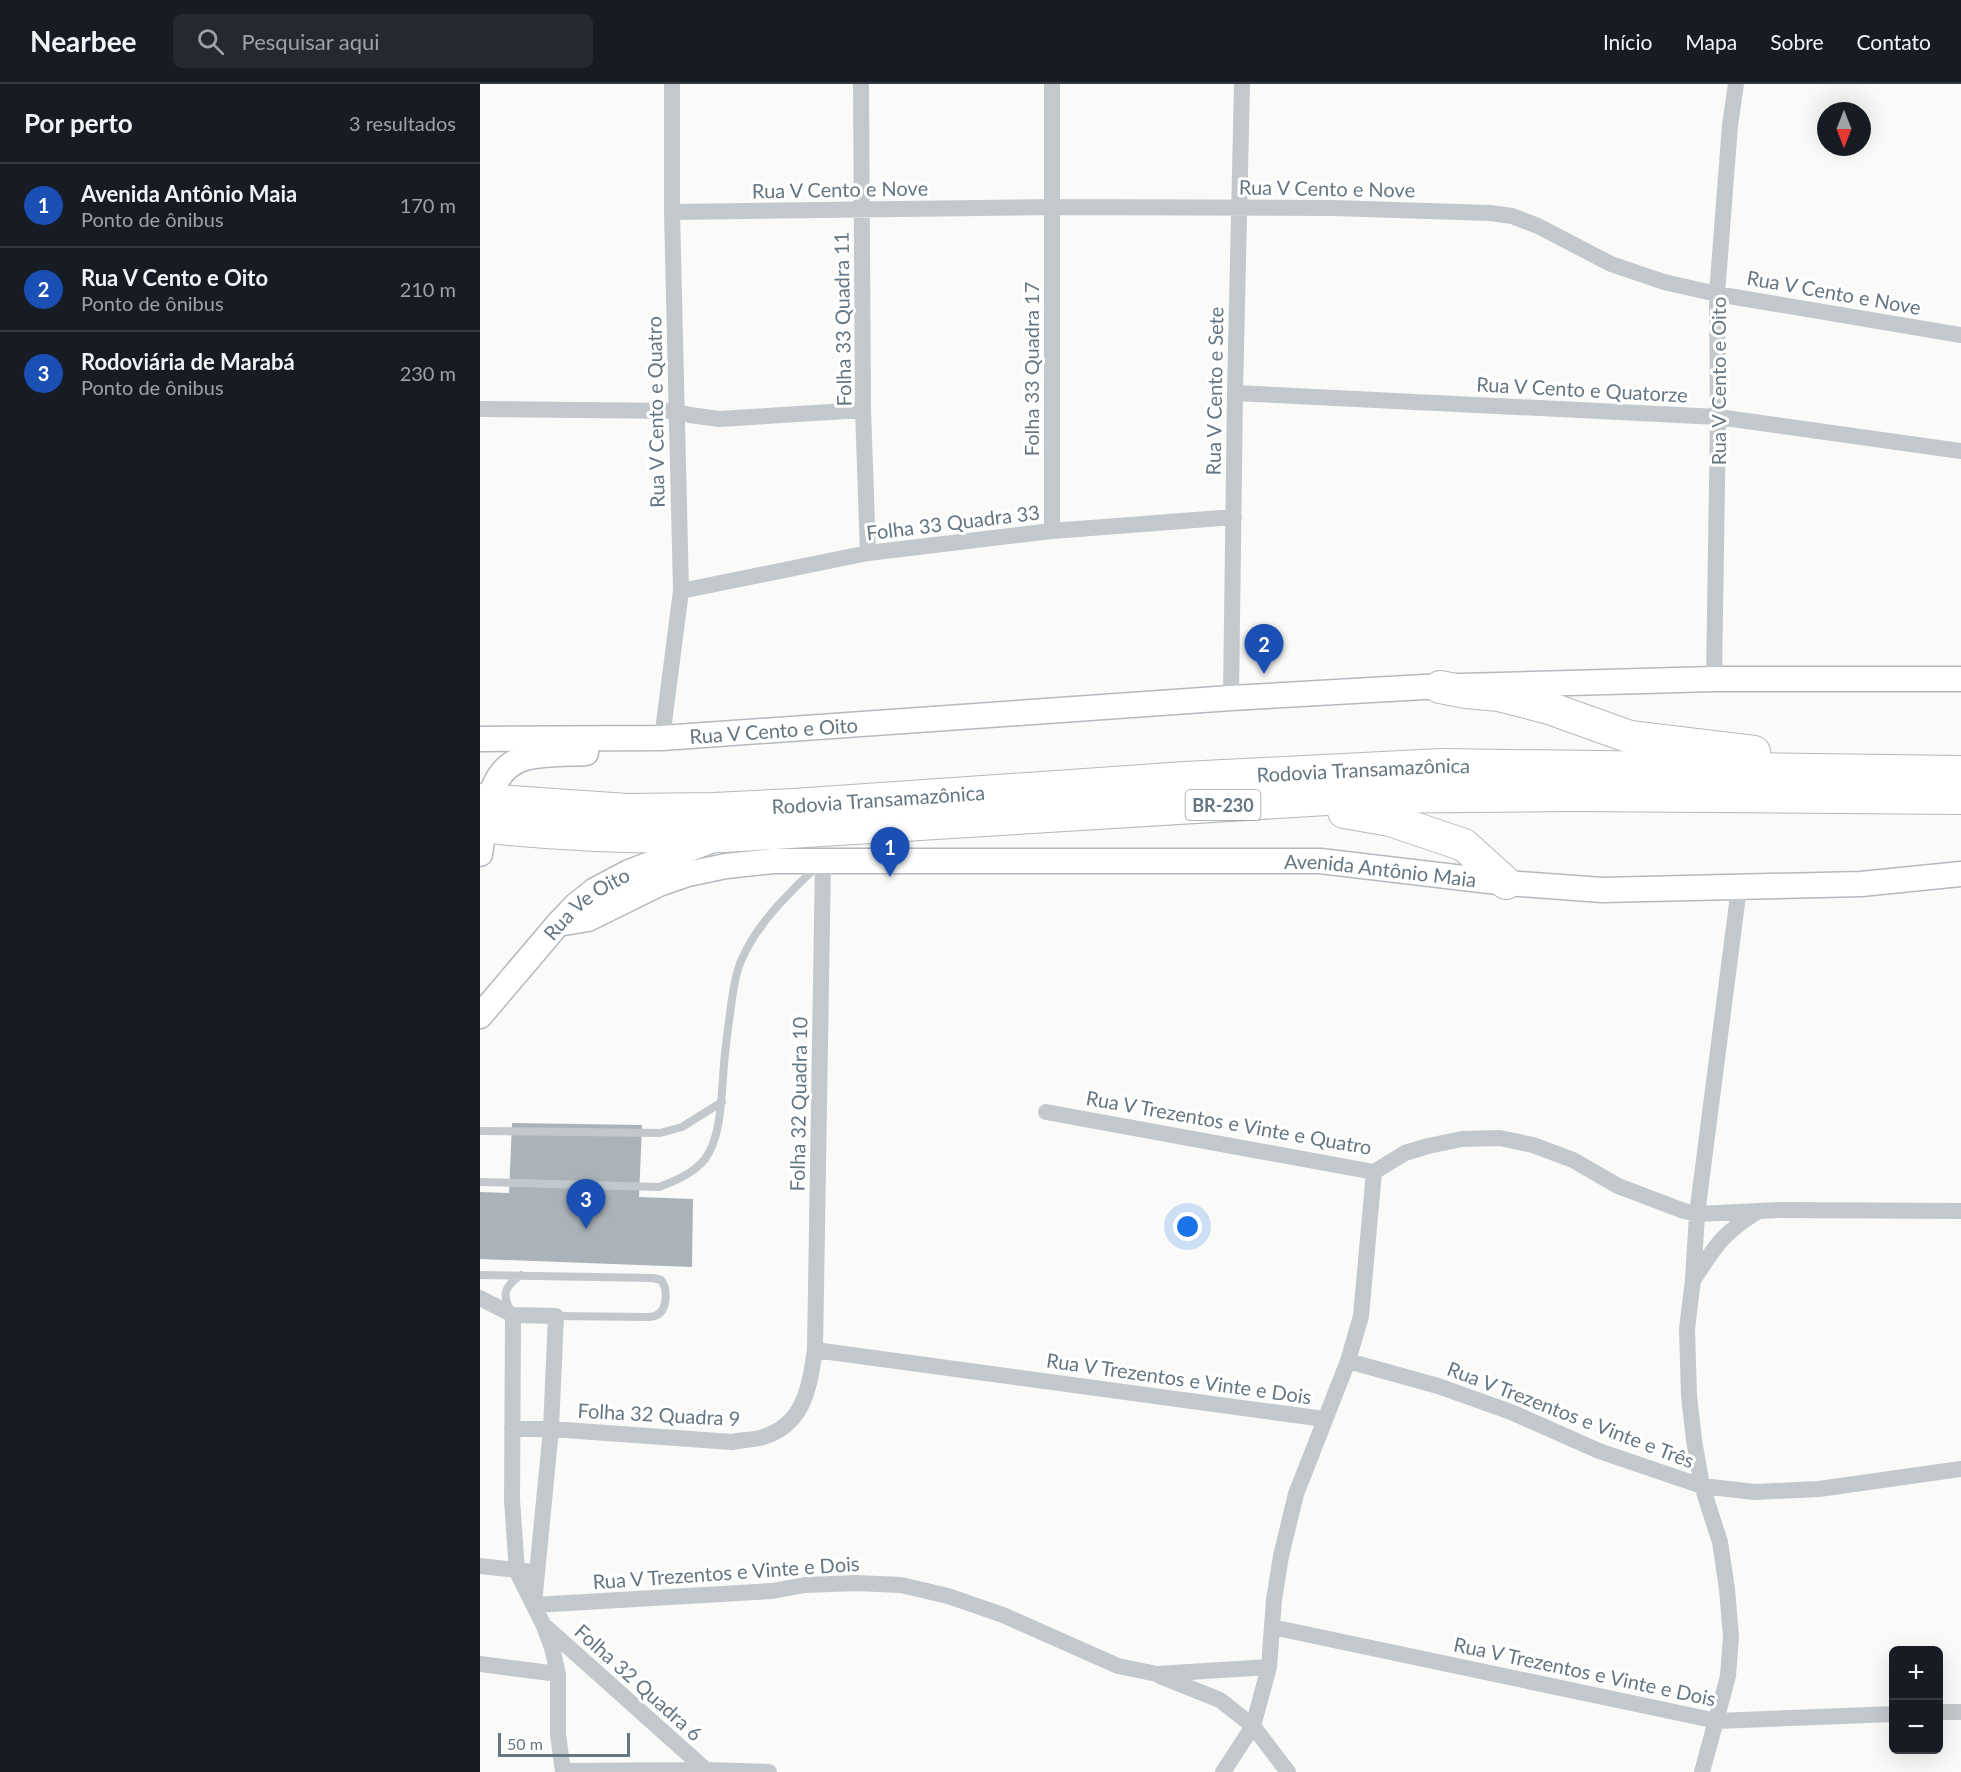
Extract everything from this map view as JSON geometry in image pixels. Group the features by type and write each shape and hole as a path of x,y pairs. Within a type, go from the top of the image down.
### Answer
{"highway":[{"path":"1440,687 1499,695 1549,708 1630,737 1772,753 1821,771"},
{"name":"Rodovia Transamazônica","path":"483,821 627,810 714,809 806,804 1220,775 1441,765 1961,772"},
{"name":"Rodovia Transamazônica","path":"483,821 535,831 657,838 724,836 1359,797 1573,795 1961,798"},
{"path":"1248,803 1329,810 1398,822 1464,845 1506,883"}],"main road":[{"name":"Rua V Cento e Oito","path":"480,739 662,738 1231,698 1440,687 1714,679 1961,679"},
{"path":"483,821 497,780 504,769 525,758 617,750 662,738"},
{"name":"Rua Ve Oito","path":"480,1016 576,904 611,880 724,836"},
{"name":"Avenida Antônio Maia","path":"558,924 588,919 659,884 688,874 738,864 774,861 1320,861 1506,883 1602,890 1861,884 1961,874"}],"street":[{"name":"Rua V Cento e Quatro","path":"662,738 681,591 672,212 672,84"},
{"name":"Folha 33 Quadra 11","path":"861,84 863,410 868,553"},
{"name":"Folha 33 Quadra 17","path":"1052,84 1052,531"},
{"name":"Rua V Cento e Sete","path":"1231,698 1242,84"},
{"name":"Rua V Cento e Oito","path":"1714,679 1718,417 1717,294 1736,84"},
{"name":"Rua V Cento e Nove","path":"672,212 1238,207 1490,213 1512,216 1538,226 1611,264 1664,282 1717,294 1961,335"},
{"name":"Rua V Cento e Quatorze","path":"1235,393 1718,417 1961,451"},
{"path":"480,409 676,411 719,419 863,410"},
{"name":"Folha 33 Quadra 33","path":"681,591 868,553 1052,531 1234,517"},
{"name":"Folha 32 Quadra 10","path":"814,1350 823,860"},
{"path":"1702,1772 1728,1676 1731,1637 1720,1542 1702,1486 1694,1440 1689,1396 1687,1329 1697,1214 1739,888"},
{"name":"Rua V Trezentos e Vinte e Quatro","path":"1046,1112 1374,1172 1405,1153 1428,1146 1462,1139 1500,1138 1533,1145 1563,1156 1617,1186 1697,1214 1779,1210 1961,1211"},
{"path":"1222,1772 1253,1726 1269,1667 1274,1600 1281,1556 1296,1494 1348,1361 1361,1316 1374,1172"},
{"path":"1693,1280 1723,1237 1757,1212"},
{"path":"480,1298 513,1315 556,1316"},
{"path":"513,1315 512,1500 517,1572 544,1626 552,1648 558,1674 558,1734 563,1771 769,1772"},
{"name":"Folha 32 Quadra 9","path":"534,1605 551,1429 556,1316"},
{"name":"Rua V Trezentos e Vinte e Dois","path":"814,1350 1324,1419"},
{"name":"Folha 32 Quadra 9","path":"512,1429 551,1429 732,1442 760,1438 777,1431 790,1422 801,1407 809,1387 814,1350"},
{"name":"Rua V Trezentos e Vinte e Três","path":"1348,1361 1438,1386 1511,1412 1599,1451 1702,1486 1755,1492 1819,1489 1961,1469"},
{"path":"480,1566 517,1572 537,1571"},
{"name":"Rua V Trezentos e Vinte e Dois","path":"534,1605 772,1592 805,1585 856,1583 901,1585 948,1596 1003,1615 1118,1666 1157,1674 1220,1700 1253,1726 1288,1772"},
{"name":"Folha 32 Quadra 6","path":"544,1626 706,1770"},
{"name":"Rua V Trezentos e Vinte e Dois","path":"1272,1627 1717,1721 1889,1714"},
{"path":"480,1664 558,1674"},
{"name":"Rua V Trezentos e Vinte e Dois","path":"1157,1674 1269,1667"},
{"path":"1943,1712 1961,1712"}],"lane":[{"path":"480,1182 658,1187 690,1172 705,1160 714,1145 722,1102 727,1032 740,963 767,915 823,860"},
{"path":"480,1131 660,1133 682,1127 722,1102"},
{"path":"480,1275 662,1280 666,1290 662,1311 655,1316 556,1316"},
{"path":"513,1315 506,1302 506,1291 510,1282 521,1275"}],"building":[{"path":"512,1123 642,1125 639,1197 693,1199 692,1267 480,1259 480,1192 509,1193"}],"place":[{"name":"Rua V Cento e Oito","path":"1264,674"},
{"name":"Avenida Antônio Maia","path":"890,877"},
{"name":"Rodoviária de Marabá","path":"586,1229"}]}
